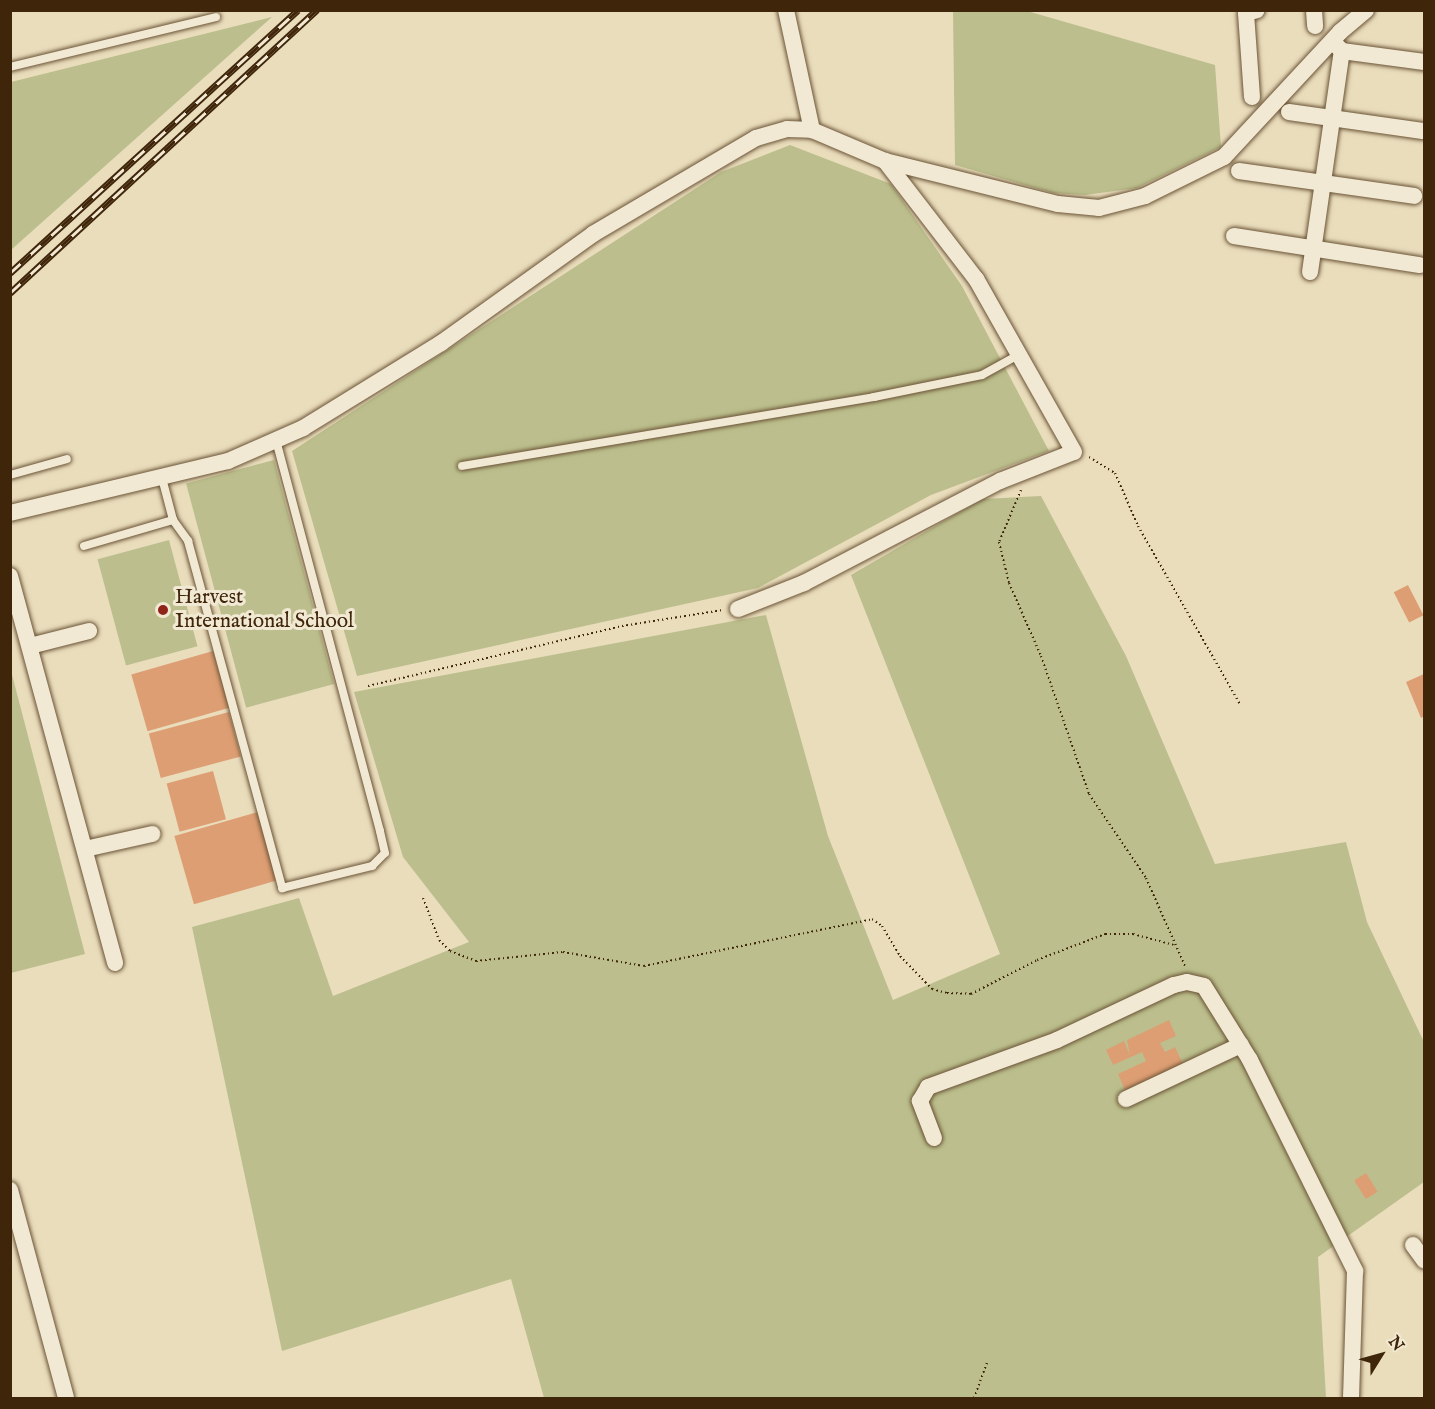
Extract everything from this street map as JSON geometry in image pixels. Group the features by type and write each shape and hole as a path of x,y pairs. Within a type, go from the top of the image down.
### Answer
{"street":[{"path":"786,10 812,130"},
{"path":"1252,97 1246,13 1257,10"},
{"path":"10,513 228,461 276,440 346,404 593,234 756,138 787,129 812,130 885,161 1058,204 1099,208 1145,196 1224,157 1337,46 1359,13"},
{"path":"1337,46 1425,62"},
{"path":"1310,272 1332,118 1337,46"},
{"path":"1289,112 1423,131"},
{"path":"738,609 804,583 921,519 1074,452 976,279 885,161"},
{"path":"1239,171 1414,196"},
{"path":"1233,236 1420,265"},
{"path":"10,576 115,963"},
{"path":"30,646 89,631"},
{"path":"85,849 152,834"},
{"path":"934,1138 920,1101 928,1087 1057,1040 1174,985 1187,981 1204,986 1241,1045 1357,1278 1351,1398"},
{"path":"1126,1099 1241,1045"},
{"path":"10,1190 66,1398"},
{"path":"1413,1245 1425,1260"}],"lane":[{"path":"10,67 216,17"},
{"path":"462,466 885,395 982,375 1020,354"},
{"path":"162,478 173,520 188,541 282,888 380,862 385,853 380,831 276,440"},
{"path":"10,475 67,459"},
{"path":"84,546 173,520"}],"path":[{"path":"1074,452 1102,461 1115,473 1138,526 1240,704"},
{"path":"1029,471 999,542 1009,583 1041,656 1089,794 1146,878 1174,945 1204,986"},
{"path":"368,686 622,626 696,611 738,609"},
{"path":"423,898 440,940 450,951 476,961 563,952 644,966 872,919 908,964 932,989 947,993 971,994 1037,960 1105,934 1133,934 1174,945"},
{"path":"974,1398 988,1360"}],"green space":[{"path":"953,11 1027,11 1215,65 1221,147 1137,188 1085,195 1053,193 955,165"},
{"path":"272,17 11,250 11,82"},
{"path":"790,145 891,184 962,286 1049,451 931,495 758,588 357,676 292,451 721,172"},
{"path":"274,460 334,684 246,708 186,484"},
{"path":"1041,496 1126,656 1215,864 1346,842 1367,922 1424,1042 1424,1182 1318,1257 1326,1398 544,1398 511,1279 282,1351 192,927 299,898 333,996 469,942 403,857 354,692 766,615 828,836 893,1000 1000,954 851,575 982,499"},
{"path":"169,540 197,646 126,665 98,559"},
{"path":"10,667 85,954 11,973 10,973"}],"building":[{"path":"1408,585 1423,615 1409,623 1394,592"},
{"path":"213,651 229,708 148,731 131,674"},
{"path":"1424,674 1424,716 1421,718 1406,682"},
{"path":"229,712 241,756 161,778 149,733"},
{"path":"213,771 226,819 180,832 167,783"},
{"path":"258,812 278,880 194,904 174,836"},
{"path":"1169,1020 1176,1036 1160,1043 1165,1052 1175,1047 1183,1064 1125,1090 1118,1074 1146,1061 1142,1052 1113,1065 1106,1050 1124,1041 1130,1055 1127,1040"},
{"path":"1366,1173 1378,1192 1366,1199 1354,1180"}],"railway":[{"path":"10,273 298,10"},
{"path":"10,293 317,10"}],"place":[{"name":"Harvest International School","path":"163,610"}]}
